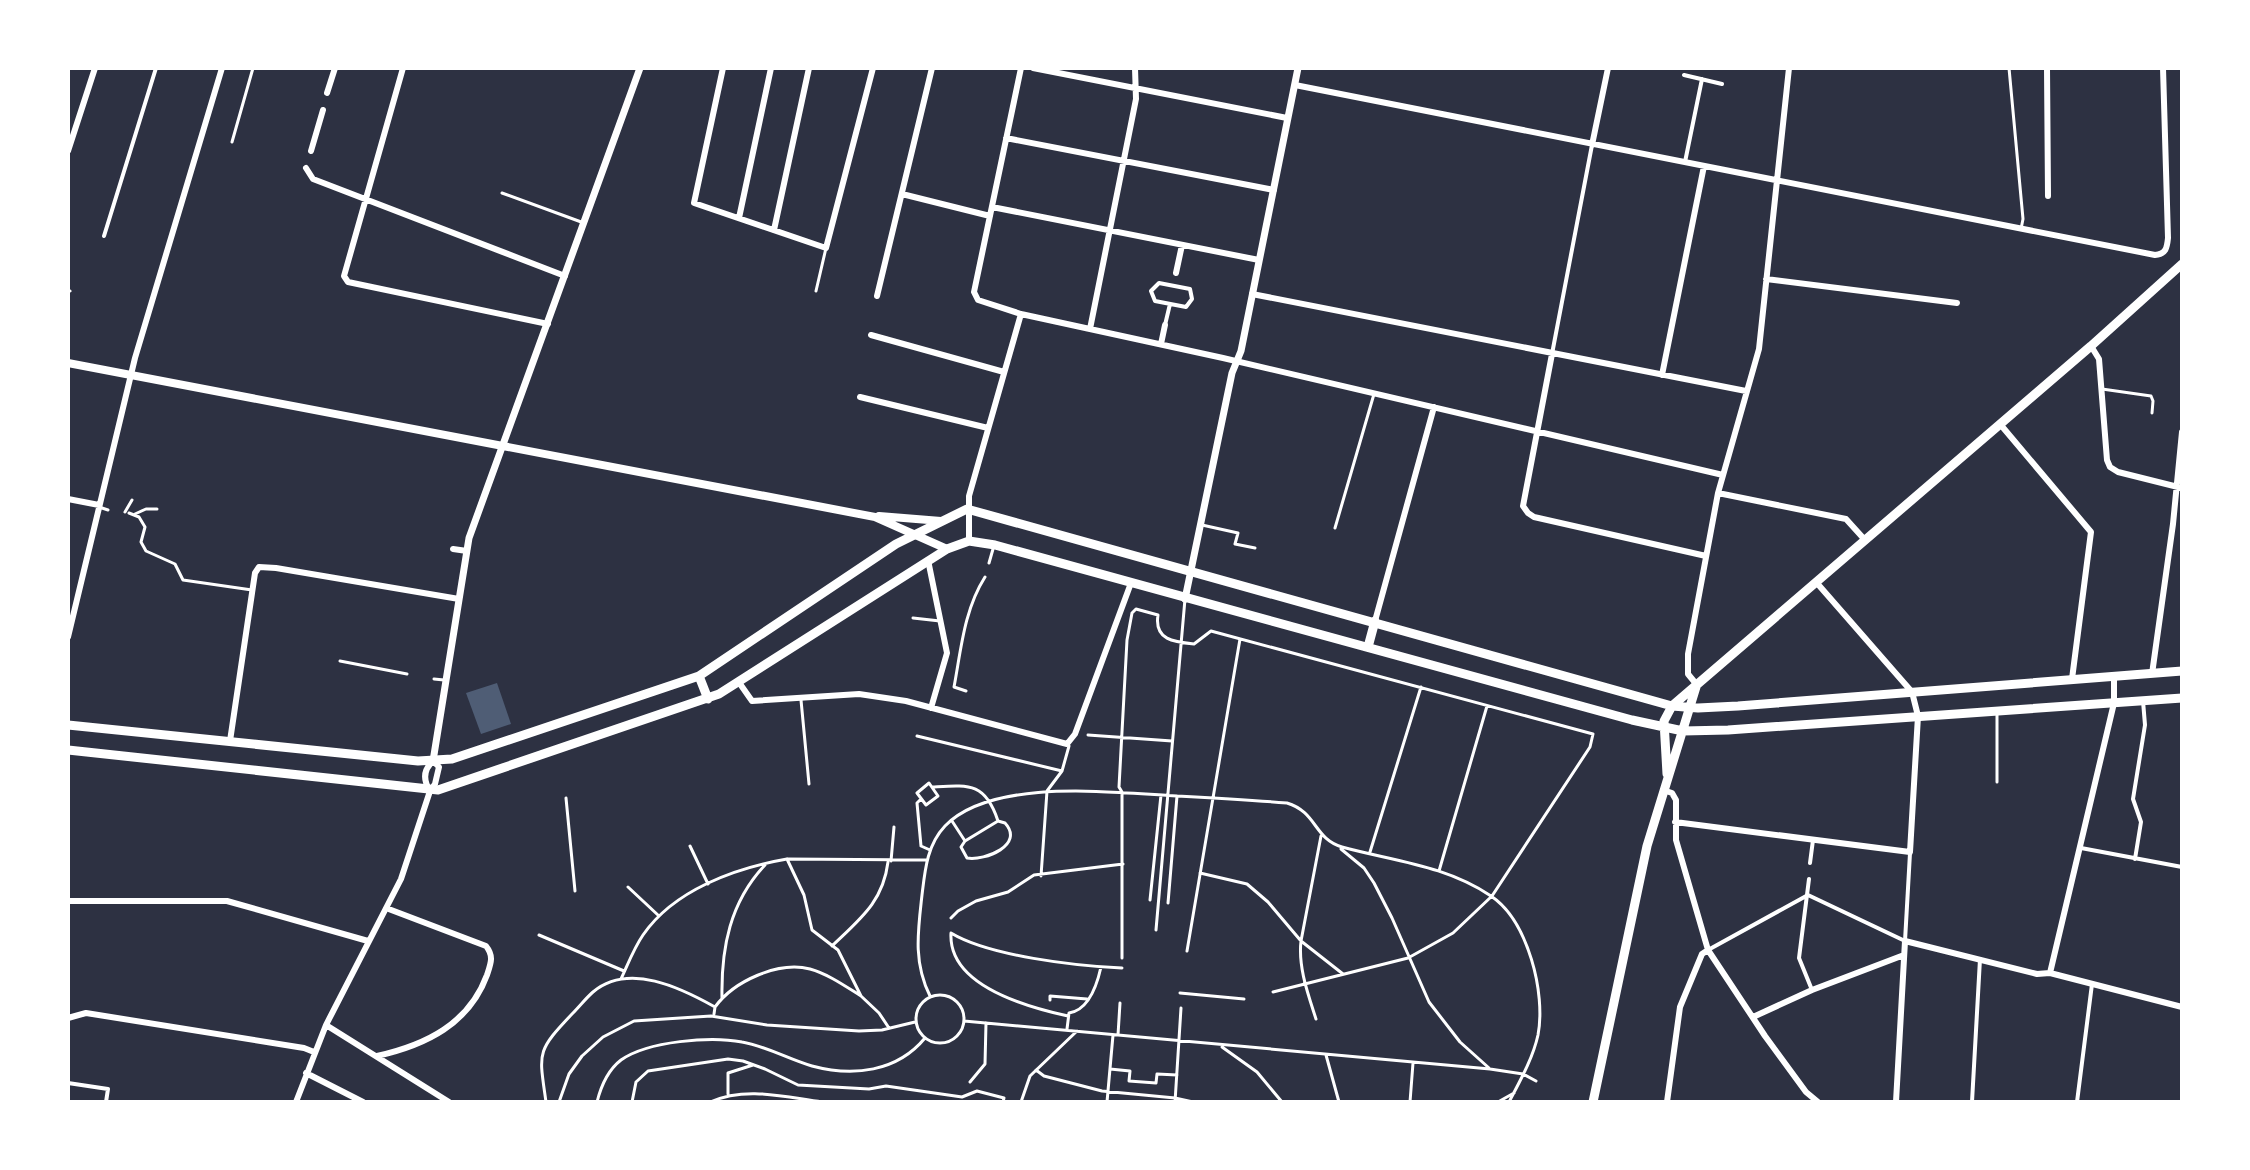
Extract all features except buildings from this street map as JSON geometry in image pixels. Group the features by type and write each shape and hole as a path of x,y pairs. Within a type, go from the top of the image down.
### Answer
{"main road":[{"path":"1667,774 1664,728 1672,706 2182,264"},
{"path":"68,363 875,517 947,549"},
{"path":"68,725 433,761 452,759 699,676 896,544 967,509 1672,706 1912,692 2182,671"},
{"path":"875,517 941,522"},
{"path":"68,750 430,791 708,699 928,560 957,543 969,541 995,545 1131,583 1185,602 1683,731 2182,698"},
{"path":"1368,647 1375,621"},
{"path":"699,676 708,699"},
{"path":"1593,1102 1636,895 1667,774 1697,685"}],"street":[{"path":"68,151 95,68"},
{"path":"104,236 156,68"},
{"path":"68,637 130,375 222,68"},
{"path":"327,93 335,68"},
{"path":"403,68 344,276 348,282 548,324"},
{"path":"430,791 424,782 427,767 433,761 448,680 469,538 640,68"},
{"path":"723,68 694,203 826,248 873,68"},
{"path":"739,218 771,68"},
{"path":"774,230 809,68"},
{"path":"877,296 932,68"},
{"path":"1021,68 974,292 978,300 1021,314 1723,475"},
{"path":"1033,68 1287,118"},
{"path":"1090,329 1137,88 1135,68"},
{"path":"1185,602 1298,68"},
{"path":"1608,68 1523,506 1530,515 1706,556"},
{"path":"1697,685 1687,668 1718,493 1759,349 1789,68"},
{"path":"2047,68 2048,196"},
{"path":"1295,85 2150,254 2163,253 2168,238 2163,68"},
{"path":"1684,75 1722,84"},
{"path":"1685,162 1702,79"},
{"path":"311,151 323,110"},
{"path":"1006,138 1274,190"},
{"path":"1662,375 1704,166"},
{"path":"306,168 313,179 565,276"},
{"path":"902,194 990,216"},
{"path":"992,207 1259,260"},
{"path":"1173,286 1182,245"},
{"path":"1766,279 1957,303"},
{"path":"1159,283 1190,289 1192,299 1186,307 1170,304 1155,301 1151,291 1159,283"},
{"path":"1252,294 1746,391"},
{"path":"1161,344 1170,304"},
{"path":"969,541 967,509 1021,314"},
{"path":"871,335 1004,372"},
{"path":"2091,346 2099,359 2110,467 2118,472 2179,487"},
{"path":"860,397 988,428"},
{"path":"1375,621 1434,407"},
{"path":"2000,424 2090,528 2072,679"},
{"path":"2152,674 2179,487 2182,432"},
{"path":"1718,493 1846,519 1865,540"},
{"path":"68,499 99,506"},
{"path":"453,549 467,551"},
{"path":"928,560 947,653 931,708"},
{"path":"230,741 252,590 259,567 459,599"},
{"path":"1816,582 1912,692 1918,716 1896,1102"},
{"path":"738,681 752,701 859,694 906,701 1063,744 1069,743 1131,583"},
{"path":"2050,973 2114,703 2114,676"},
{"path":"2135,859 2141,822 2133,799 2145,725 2143,701"},
{"path":"296,1102 326,1025 401,879 435,784 439,767 433,761"},
{"path":"1663,790 1674,796 1676,840 1708,950 1806,1092 1818,1102"},
{"path":"1675,822 1910,852"},
{"path":"1810,863 1813,840"},
{"path":"2081,848 2182,867"},
{"path":"1809,879 1799,958 1812,990"},
{"path":"1667,1102 1680,1007 1702,954 1808,895"},
{"path":"1808,895 1905,941 2037,974 2050,973 2182,1007"},
{"path":"68,901 227,901 368,941"},
{"path":"377,1056 411,1047 446,1030 472,1002 492,963 486,946 386,908"},
{"path":"1753,1017 1812,990 1904,955"},
{"path":"1972,1102 1980,959"},
{"path":"2077,1102 2092,984"},
{"path":"68,1018 86,1013 314,1052"},
{"path":"326,1025 449,1102"},
{"path":"306,1073 363,1102"},
{"path":"68,1083 108,1089 106,1102"}],"lane":[{"path":"232,142 253,68"},
{"path":"2009,68 2023,219 2021,229"},
{"path":"502,193 584,223"},
{"path":"816,291 826,248"},
{"path":"2102,389 2151,396 2152,413"},
{"path":"1335,528 1374,394"},
{"path":"132,500 127,513 157,509"},
{"path":"99,506 108,510"},
{"path":"135,514 145,527 141,542 146,551 175,564 183,580 252,590"},
{"path":"1202,525 1238,533 1235,544 1255,548"},
{"path":"989,563 995,545"},
{"path":"966,691 954,687 974,594 985,577"},
{"path":"1156,930 1185,602"},
{"path":"1122,958 1122,792 1119,787 1127,640 1132,613 1136,609 1158,615 1156,625 1170,641 1194,644 1211,631 1593,734 1590,747 1492,896 1453,933 1408,958 1273,992"},
{"path":"913,618 940,621"},
{"path":"1187,951 1240,639"},
{"path":"340,661 407,674"},
{"path":"434,679 448,680"},
{"path":"1370,852 1421,687"},
{"path":"801,698 809,784"},
{"path":"1439,871 1487,706"},
{"path":"1997,711 1997,782"},
{"path":"1088,735 1173,741"},
{"path":"917,736 1062,771"},
{"path":"1041,876 1047,791 1062,771 1069,743"},
{"path":"929,783 932,787 938,796 926,805 917,793 929,783"},
{"path":"932,787 968,785 991,802 998,821"},
{"path":"930,996 921,979 918,960 927,860 944,827 952,821 991,802 1047,791 1213,797 1295,805 1313,819 1321,836 1339,846 1364,868 1392,918 1429,1002 1441,1021 1490,1069"},
{"path":"1150,900 1161,795"},
{"path":"1168,903 1177,796"},
{"path":"566,798 575,891"},
{"path":"921,799 917,803 921,846 930,850"},
{"path":"952,821 965,841"},
{"path":"998,821 1005,823 1011,834 1000,851 979,859 967,858 961,847 965,841 998,821"},
{"path":"832,946 880,894 890,861 894,827"},
{"path":"1316,1019 1305,984 1300,953 1321,836"},
{"path":"690,846 708,884"},
{"path":"1339,846 1439,871 1492,896 1507,910 1519,930 1535,973 1540,1012 1538,1035 1509,1102"},
{"path":"621,979 640,938 659,916 682,896 708,884 768,862 787,859 927,860"},
{"path":"787,859 788,866 800,883 812,930 843,957 861,996"},
{"path":"722,998 721,973 733,912 749,882 768,862"},
{"path":"951,918 976,901 1008,892 1034,875 1123,864"},
{"path":"1200,873 1247,884 1268,902 1301,941 1343,974"},
{"path":"628,887 659,916"},
{"path":"1068,1016 1017,1002 985,986 955,959 950,945 951,933 966,942 1009,953 1122,968"},
{"path":"539,935 625,971"},
{"path":"714,1016 715,1007 722,998 755,977 797,967 824,974 861,996 889,1028"},
{"path":"1067,1029 1069,1013 1082,1009 1097,982 1101,967"},
{"path":"546,1102 541,1054 549,1039 596,990 621,979 644,979 715,1007"},
{"path":"1180,993 1244,999"},
{"path":"945,995 961,1006 964,1021 960,1033 950,1041 937,1043 925,1038 915,1022 919,1006 930,996 945,995"},
{"path":"1050,1000 1050,996 1087,999"},
{"path":"1107,1102 1120,1003"},
{"path":"1175,1100 1181,1008"},
{"path":"559,1102 575,1063 596,1041 634,1021 714,1016 767,1025 859,1031 915,1022"},
{"path":"964,1021 1490,1069 1523,1074 1536,1081"},
{"path":"970,1082 985,1064 986,1023"},
{"path":"1021,1102 1030,1076 1078,1030"},
{"path":"597,1102 605,1079 623,1059 644,1050 710,1039 740,1041 811,1066 862,1072 893,1063 915,1050 925,1038"},
{"path":"1218,1045 1257,1072 1282,1102"},
{"path":"1326,1054 1339,1102"},
{"path":"632,1102 636,1082 648,1071 710,1060 743,1061 798,1085 869,1089 886,1086 962,1097 977,1091 1004,1098 1003,1102"},
{"path":"1410,1102 1413,1063"},
{"path":"728,1094 728,1073 753,1065"},
{"path":"1110,1069 1130,1071 1129,1081 1156,1083 1157,1074 1177,1075"},
{"path":"1036,1070 1044,1076 1108,1091 1193,1102"},
{"path":"710,1102 728,1094 745,1093 822,1102"},
{"path":"1498,1102 1514,1093"}],"water":[{"path":"497,683 511,724 481,734 466,693"}]}
